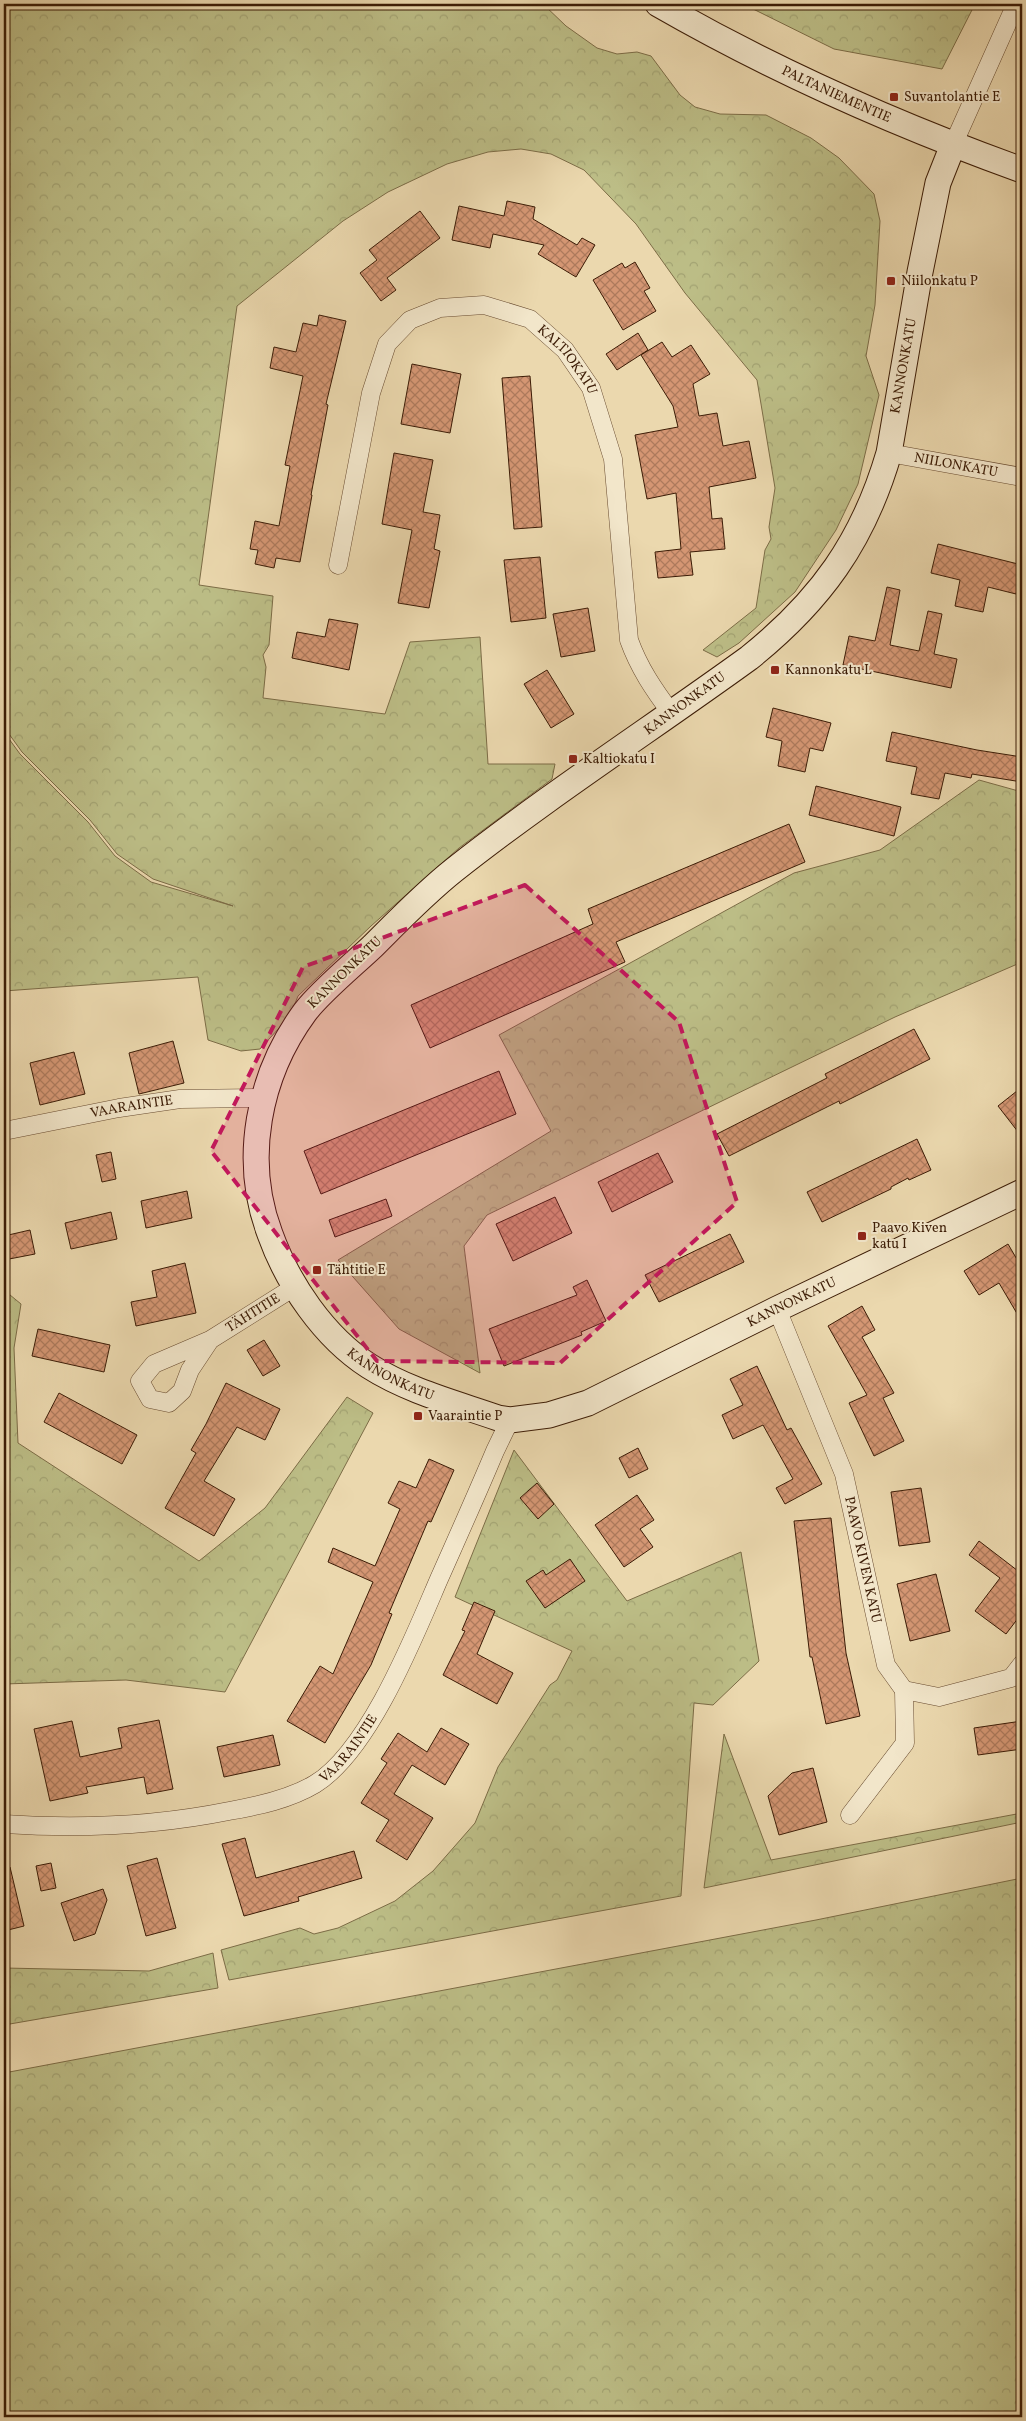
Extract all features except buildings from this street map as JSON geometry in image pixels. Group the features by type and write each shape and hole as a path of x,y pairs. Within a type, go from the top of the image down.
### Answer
{"street":[{"name":"PALTANIEMENTIE","path":"658,4 817,86 953,145 1022,170"},
{"path":"953,145 1016,4"},
{"name":"KANNONKATU","path":"953,145 936,192 920,272 889,453 881,480 863,523 840,562 814,597 783,630 672,714 452,872 396,923 306,1011 277,1061 262,1098 257,1130 256,1172 264,1217 274,1246 296,1286 336,1339 369,1366 409,1386 498,1418 510,1420 549,1415 588,1403 777,1309 1021,1195"},
{"name":"KALTIOKATU","path":"338,565 371,393 387,344 410,320 440,308 484,305 530,319 565,350 591,388 613,459 629,640 636,660 653,689 672,714"},
{"name":"NIILONKATU","path":"889,453 1022,477"},
{"name":"VAARAINTIE","path":"4,1131 119,1108 180,1099 262,1098"},
{"name":"TÄHTITIE","path":"210,1340 296,1286"},
{"name":"PAAVO KIVEN KATU","path":"777,1309 844,1474 886,1665 904,1690"},
{"name":"VAARAINTIE","path":"4,1824 102,1827 188,1820 269,1804 315,1784 346,1758 381,1703 412,1643 510,1420"},
{"path":"850,1815 887,1770 905,1744 904,1690 939,1697 1011,1678 1022,1664"}],"highlighted area":[{"path":"525,885 679,1022 737,1202 560,1363 377,1361 211,1151 303,967"}],"green space":[{"path":"4,4 543,4 566,26 597,48 617,54 637,52 651,56 680,95 695,107 720,114 766,115 811,138 839,158 874,194 880,221 875,305 866,356 879,395 858,484 836,530 795,592 739,643 717,657 703,650 756,608 765,550 771,539 769,527 775,488 757,380 685,293 636,224 584,170 551,154 521,149 488,152 447,164 388,192 343,221 237,306 199,585 273,596 269,645 263,655 266,667 263,698 385,714 410,642 480,637 488,764 555,764 552,779 459,848 371,926 298,996 290,1016 260,1049 241,1051 208,1040 198,977 4,991 4,732 20,754 88,822 115,856 151,882 233,906 153,879 117,854 90,820 22,752 4,727"},
{"path":"743,4 975,4 942,69 834,49"},
{"path":"979,780 1022,792 1022,962 895,1017 487,1215 464,1246 480,1373 399,1329 338,1260 551,1131 499,1035 794,873 880,850"},
{"path":"4,1290 21,1304 14,1348 18,1443 199,1561 265,1508 347,1397 373,1413 225,1692 126,1680 4,1684"},
{"path":"514,1450 627,1601 741,1552 759,1661 713,1705 694,1703 681,1896 229,1980 221,1950 300,1928 314,1934 338,1928 395,1901 433,1871 475,1823 498,1767 550,1685 557,1680 572,1651 455,1597"},
{"path":"724,1734 771,1860 1022,1813 1022,1822 704,1888"},
{"path":"1022,1878 1022,2417 4,2417 4,2073 816,1920"},
{"path":"213,1953 218,1988 4,2025 4,1968 149,1971"}],"place":[{"name":"Suvantolantie E","path":"894,97"},
{"name":"Niilonkatu P","path":"891,281"},
{"name":"Kannonkatu L","path":"775,670"},
{"name":"Kaltiokatu I","path":"573,759"},
{"name":"Paavo Kiven katu I","path":"862,1236"},
{"name":"Tähtitie E","path":"317,1270"},
{"name":"Vaaraintie P","path":"418,1416"}]}
